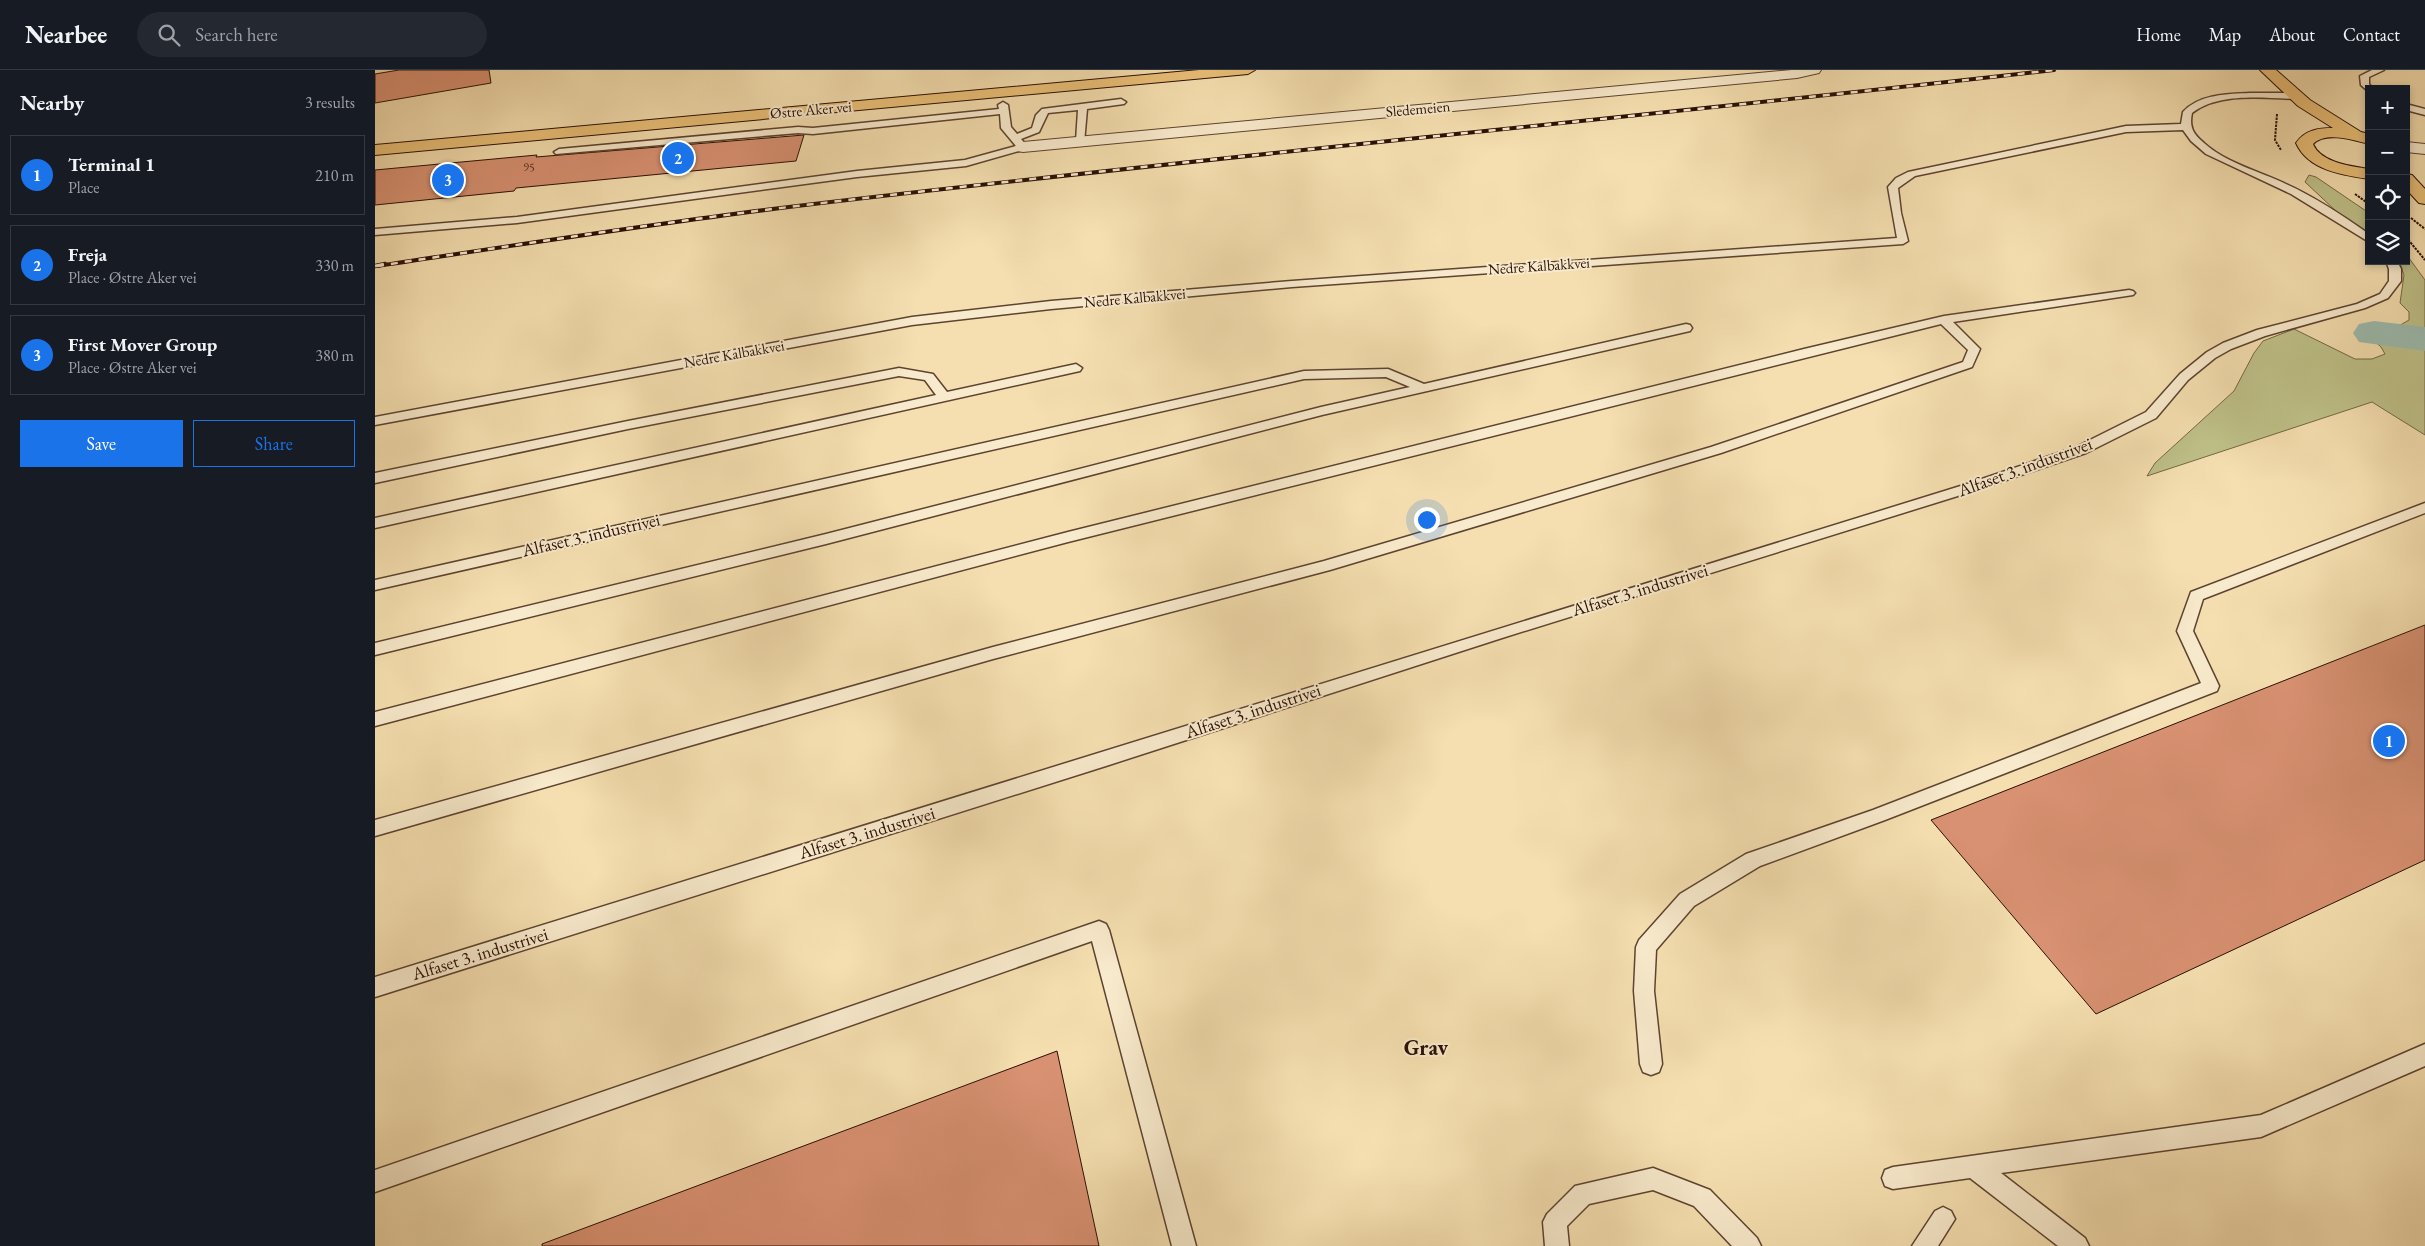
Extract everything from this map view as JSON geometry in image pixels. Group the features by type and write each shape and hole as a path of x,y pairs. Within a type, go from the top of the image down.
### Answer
{"highway":[{"name":"Østre Aker vei","path":"375,140 1147,70"},
{"name":"Østre Aker vei","path":"375,150 1248,70"},
{"path":"2267,70 2300,99 2363,138"},
{"path":"2300,99 2312,121 2311,136"},
{"path":"2363,138 2331,134 2311,136 2304,143 2305,148 2315,158 2336,167 2365,175"},
{"path":"2410,163 2425,199"},
{"path":"2410,198 2425,205"}],"street":[{"name":"Sledemeien","path":"1019,143 1081,141 1797,74 1814,70"},
{"path":"2410,163 2425,149"}],"lane":[{"path":"2365,85 2364,76 2380,70"},
{"path":"2300,99 2233,96 2200,103 2189,108 2184,118 2185,127 2193,138 2208,151 2294,191 2365,236"},
{"path":"375,232 517,220 857,174 966,162 1019,143 1036,130 1041,115 1045,111 1121,102"},
{"path":"1081,141 1083,105"},
{"path":"559,152 798,130 823,130 1003,108 1006,128 1019,143"},
{"path":"2410,108 2425,112"},
{"name":"Nedre Kalbakkvei","path":"375,421 912,321 1051,305 1292,284 1903,241 1896,213 1893,187 1899,180 1912,174 2126,129 2185,127"},
{"name":"Alfaset 3. industrivei","path":"375,987 1099,761 1496,634 1972,487 2081,450 2151,415 2184,377 2227,346 2261,333 2361,306 2384,296 2395,281 2393,265"},
{"path":"375,719 1068,536 1944,320 2129,293"},
{"path":"375,828 993,653 1325,566 1716,450 1968,364 1974,349 1944,320"},
{"path":"375,649 826,539 1321,411 1686,328"},
{"path":"375,523 1077,368"},
{"path":"375,478 629,425 899,372 929,377 944,397"},
{"name":"Alfaset 3. industrivei","path":"375,585 1304,375 1388,373 1423,388"},
{"path":"1651,1064 1644,991 1646,947 1687,900 1753,860 1879,815 2211,686 2185,631 2195,596 2425,508"},
{"path":"375,1181 1099,930 1184,1246"},
{"path":"1893,1178 2261,1126 2425,1055"},
{"path":"1973,1166 2077,1246"},
{"path":"1557,1246 1555,1222 1583,1194 1653,1179 1702,1198 1749,1246"},
{"path":"1924,1246 1943,1220"}],"path":[{"path":"2351,191 2365,201"},
{"path":"2410,217 2425,229"},
{"path":"2410,242 2425,260"}],"green space":[{"path":"2309,175 2316,177 2365,210 2365,232 2337,212 2305,182"},
{"path":"2410,259 2425,280 2425,435 2372,402 2147,476 2155,463 2234,391 2254,353 2263,341 2294,329 2355,359 2372,359 2385,354 2381,347 2371,338 2400,341 2397,327 2409,320 2409,312 2400,303 2404,275 2400,265 2410,265"}],"building":[{"path":"399,70 489,70 491,83 375,103 375,74"},
{"path":"804,135 796,161 516,188 514,191 375,205 375,170 537,155 536,157"},
{"path":"2425,625 2425,860 2096,1014 1931,820"},
{"path":"1057,1051 1099,1246 542,1246 542,1244"}],"waterway":[{"path":"2374,333 2425,339"},
{"path":"2411,337 2425,333"}],"railway":[{"path":"377,266 639,227 797,206 1111,170 2054,70"},
{"path":"375,266 385,264"}],"place":[{"name":"Freja","path":"678,158"},
{"name":"First Mover Group","path":"448,180"},
{"name":"Terminal 1","path":"2389,741"}],"district":[{"name":"Grav","path":"1426,1047"}]}
